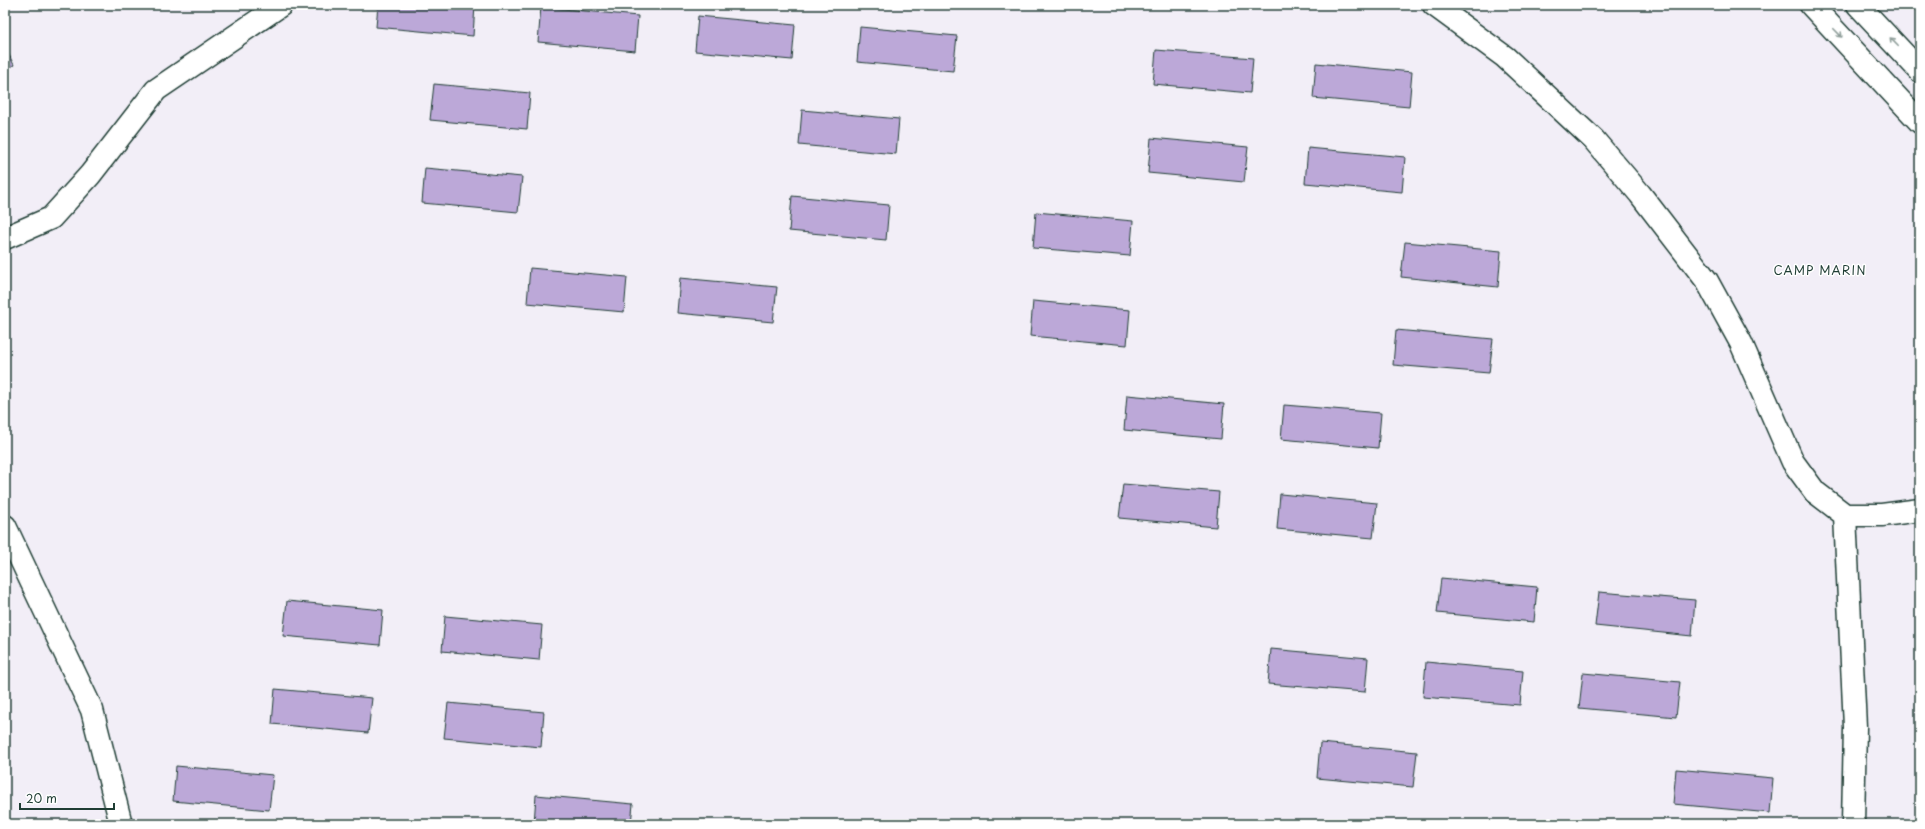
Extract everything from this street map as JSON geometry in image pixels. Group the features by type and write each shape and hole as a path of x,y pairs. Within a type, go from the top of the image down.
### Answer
{"street":[{"path":"5,238 51,218 90,175 156,90 281,5"},
{"path":"1434,5 1505,57 1594,140 1640,194 1707,281 1741,343 1793,462 1815,492 1845,515 1882,515 1920,510"},
{"path":"1811,5 1920,122"},
{"path":"1858,5 1920,71"},
{"path":"1845,515 1855,727 1853,824"},
{"path":"5,526 92,710 121,824"}],"building":[{"path":"378,5 475,5 473,36 376,27"},
{"path":"541,7 638,16 635,51 538,42"},
{"path":"698,16 795,25 792,60 695,51"},
{"path":"860,27 957,36 953,71 857,62"},
{"path":"5,47 14,65 5,70"},
{"path":"1156,50 1253,58 1250,93 1153,84"},
{"path":"1316,63 1412,72 1409,107 1313,98"},
{"path":"434,84 530,93 527,129 430,120"},
{"path":"802,110 899,119 896,154 799,145"},
{"path":"1151,138 1248,147 1244,182 1148,173"},
{"path":"1308,148 1405,157 1402,192 1305,183"},
{"path":"425,168 522,177 518,212 422,203"},
{"path":"792,196 889,205 886,240 789,231"},
{"path":"1036,212 1133,221 1130,256 1033,248"},
{"path":"1405,242 1501,251 1498,287 1401,277"},
{"path":"530,268 627,277 624,312 527,303"},
{"path":"680,278 777,287 773,322 677,313"},
{"path":"1033,301 1130,310 1127,345 1030,336"},
{"path":"1396,330 1493,339 1489,373 1393,365"},
{"path":"1127,395 1224,404 1221,439 1124,430"},
{"path":"1284,405 1381,413 1378,448 1281,439"},
{"path":"1123,484 1219,492 1216,527 1119,518"},
{"path":"1280,494 1377,503 1373,538 1277,529"},
{"path":"1441,578 1537,587 1534,622 1437,613"},
{"path":"1599,592 1695,600 1692,636 1595,626"},
{"path":"287,601 383,610 380,645 283,636"},
{"path":"445,616 542,625 539,660 442,651"},
{"path":"1271,649 1368,658 1365,692 1268,684"},
{"path":"1426,662 1523,671 1520,705 1423,697"},
{"path":"1583,673 1680,682 1676,717 1579,708"},
{"path":"275,689 372,698 368,733 272,724"},
{"path":"448,703 544,712 541,747 444,738"},
{"path":"1320,743 1417,752 1413,787 1317,778"},
{"path":"176,766 273,775 269,810 173,801"},
{"path":"1676,769 1773,778 1770,813 1673,804"},
{"path":"536,795 633,804 631,824 534,824"}],"district":[{"name":"CAMP MARIN","path":"1820,271"}]}
